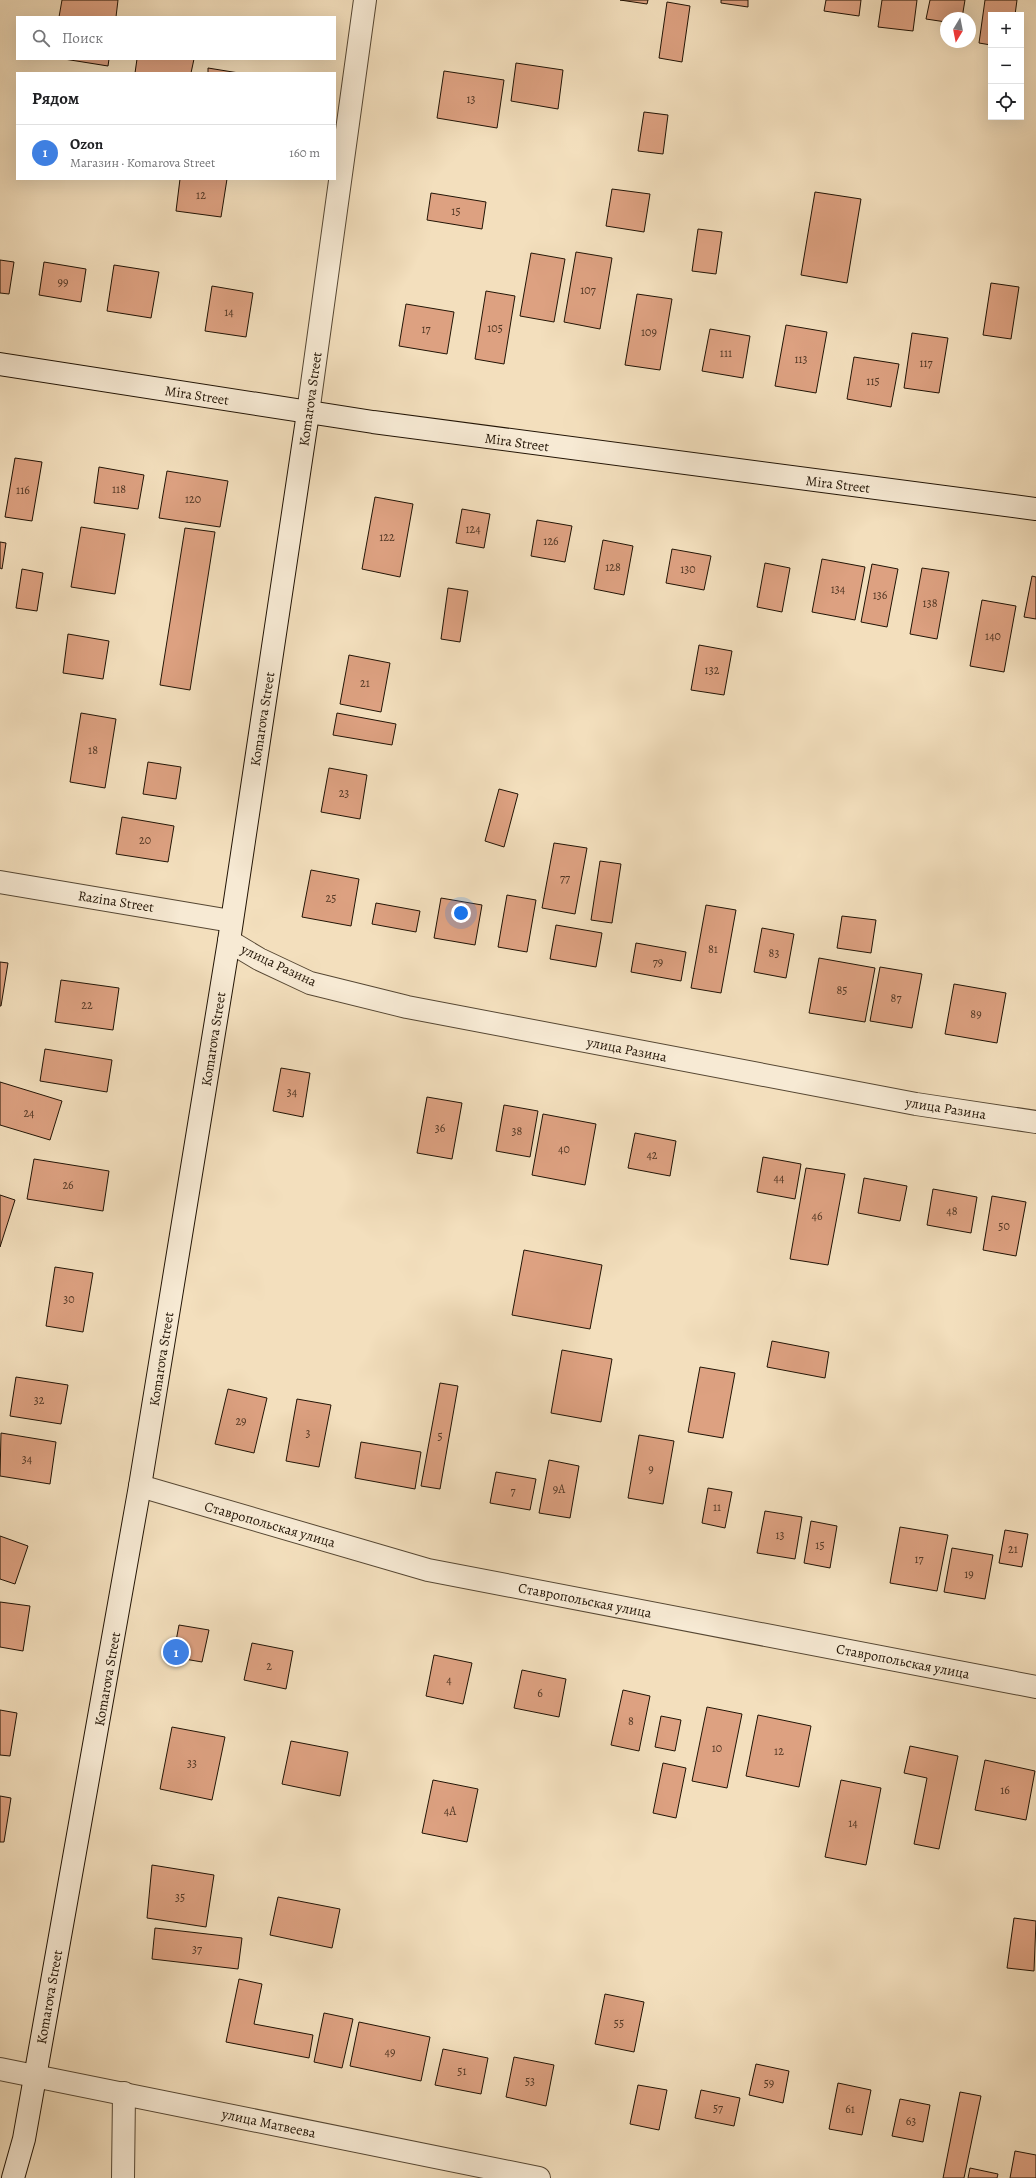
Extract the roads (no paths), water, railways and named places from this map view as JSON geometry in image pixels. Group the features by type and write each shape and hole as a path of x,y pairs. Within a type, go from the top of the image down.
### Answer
{"street":[{"name":"Komarova Street","path":"13,2178 24,2139 99,1724 140,1486 230,931 308,413 364,0"},
{"name":"Mira Street","path":"0,364 308,413 634,458 1036,509"},
{"name":"Razina Street","path":"0,882 230,931"},
{"name":"улица Разина","path":"230,931 260,960 310,983 407,1007 916,1104 1036,1122"},
{"name":"Ставропольская улица","path":"140,1486 428,1570 1036,1687"},
{"name":"улица Матвеева","path":"0,2069 35,2074 539,2178"},
{"path":"123,2178 124,2093"}],"place":[{"name":"Ozon","path":"176,1652"}]}
